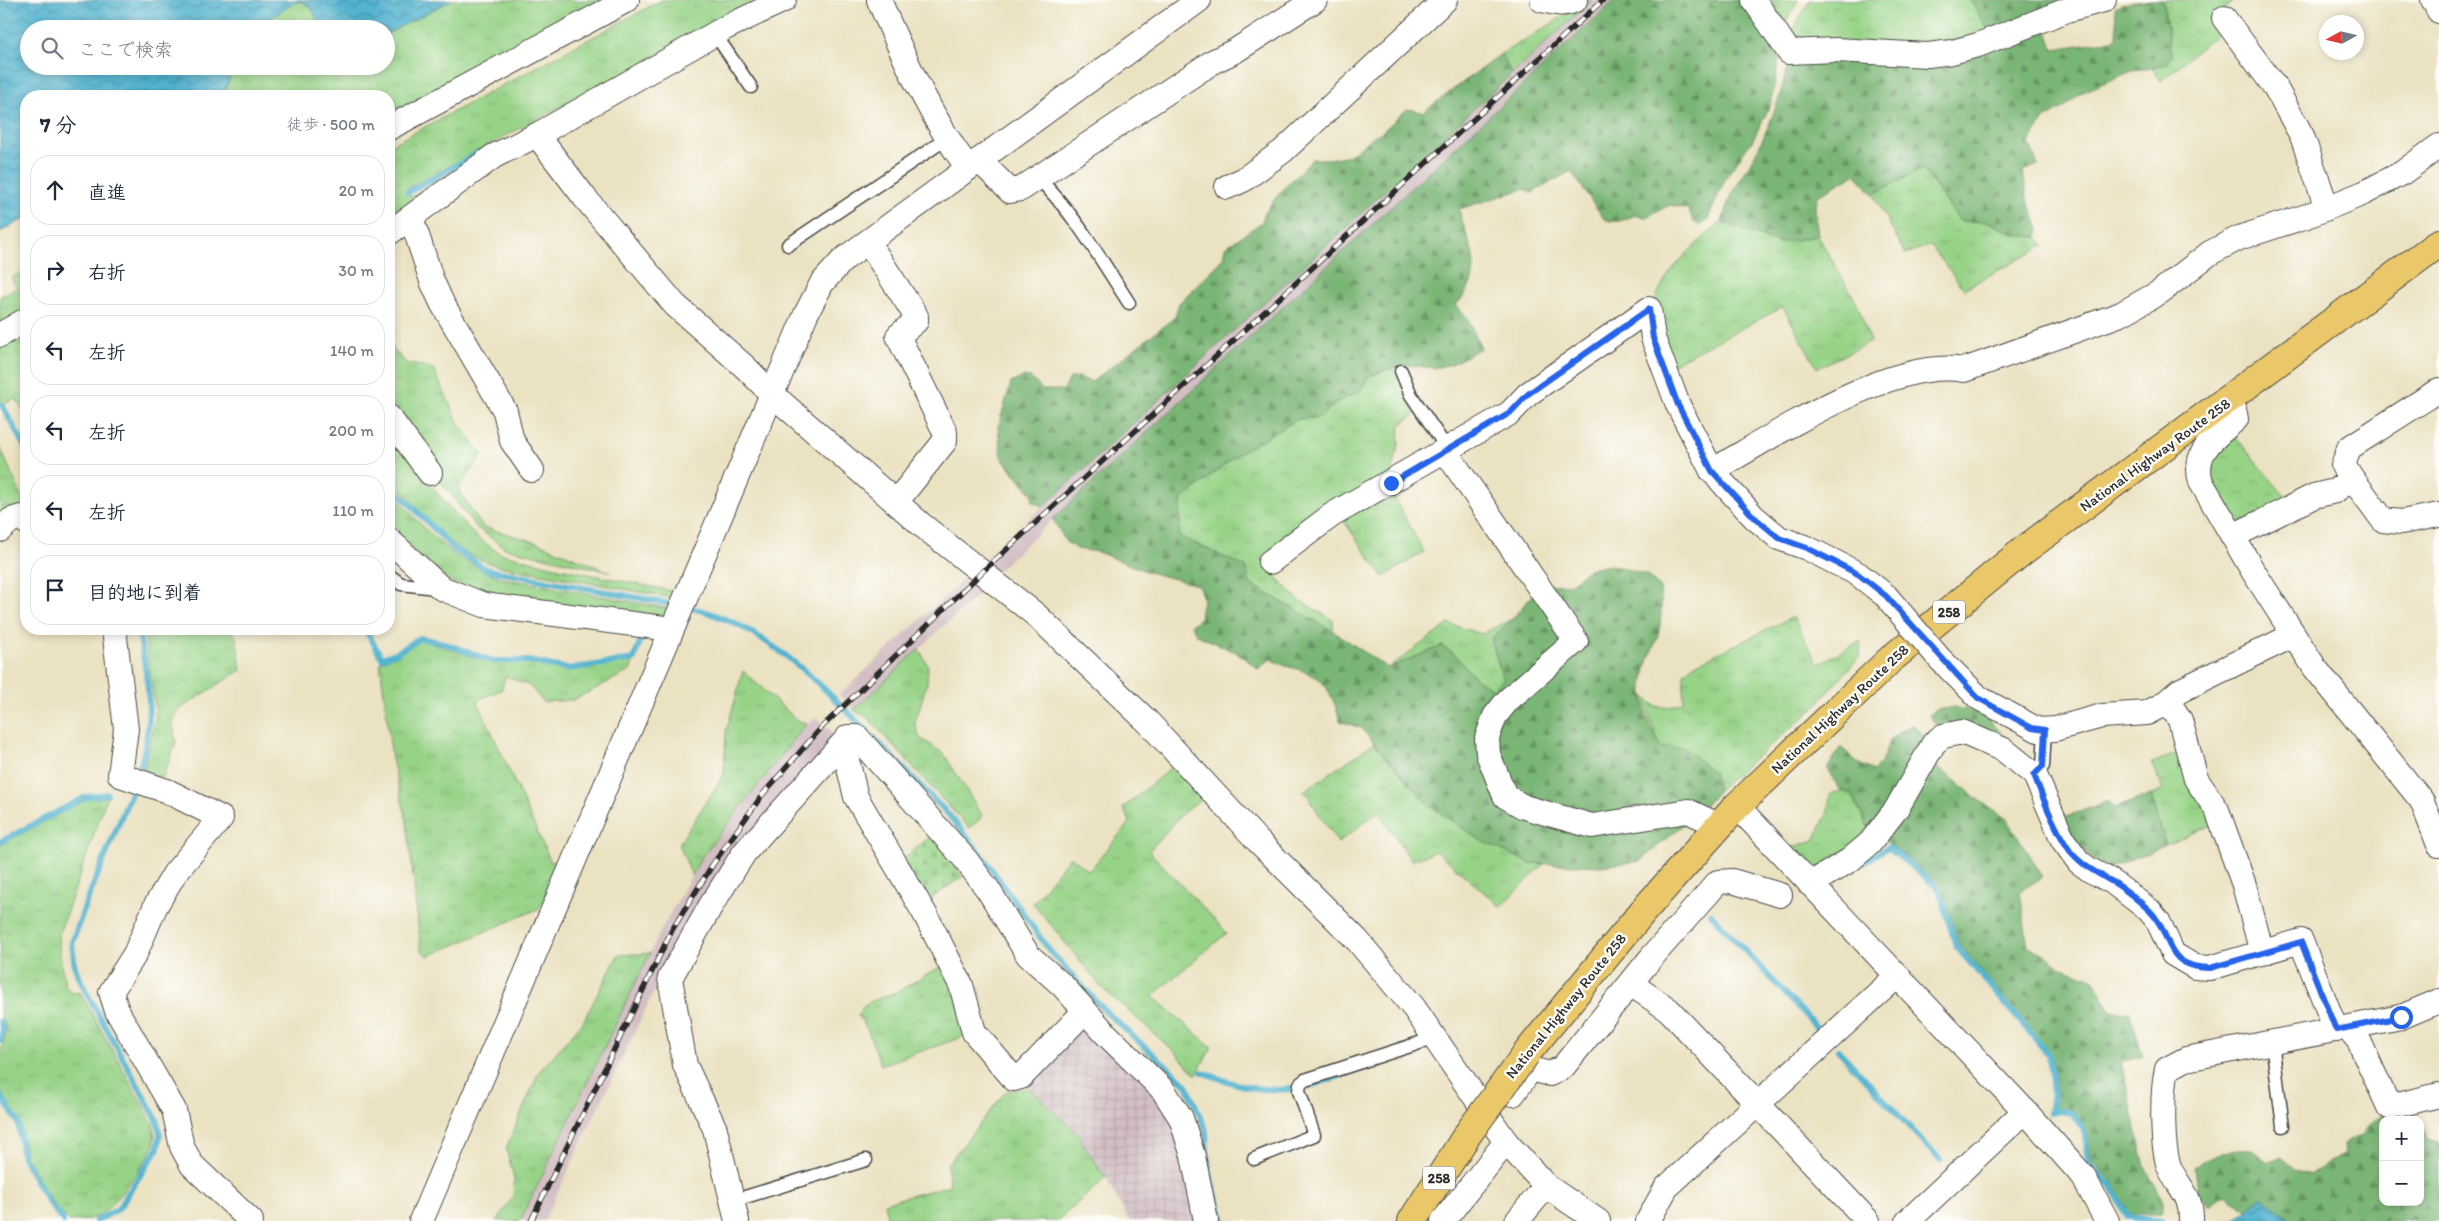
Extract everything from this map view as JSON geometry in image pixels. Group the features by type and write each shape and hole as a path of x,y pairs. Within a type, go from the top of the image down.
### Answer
{"highway":[{"name":"National Highway Route 258","path":"1412,1221 1467,1135 1526,1054 1644,910 1729,816 1891,659 2024,550 2232,399 2439,243"}],"street":[{"path":"395,125 627,0"},
{"path":"395,229 494,156 537,135 715,34 784,0"},
{"path":"879,0 897,43 946,139 973,164 1010,191 1022,189 1214,61 1235,51 1315,0"},
{"path":"421,1221 675,624 686,594 806,314 822,283 844,259 1200,0"},
{"path":"1227,187 1243,180 1283,151 1445,0"},
{"path":"1542,0 1558,4 1572,1"},
{"path":"1754,0 1789,52 1836,50 1928,55 1952,52 1978,45 2067,10 2104,0"},
{"path":"2433,0 2439,10"},
{"path":"2224,18 2275,87 2302,136 2327,208"},
{"path":"537,135 585,198 674,305 745,367 772,395 896,502 1036,615 1148,722 1257,840 1357,940 1414,1008 1506,1142 1546,1186 1598,1221"},
{"path":"1712,471 1809,415 1890,378 1947,367 1964,370 2122,314 2160,292 2210,253 2239,238 2327,208 2364,192 2402,173 2439,146"},
{"path":"411,217 432,281 442,303 505,411 512,441 532,470"},
{"path":"868,242 916,316 916,321 898,336 945,432 945,441 896,502"},
{"path":"1270,562 1332,515 1447,451 1510,413 1528,394 1649,309 1653,338 1678,405 1712,471 1754,517 1779,538 1807,548 1858,574 1886,596 1939,658 1978,698 2032,728 2045,730 2102,716 2146,713 2164,704 2179,691 2294,635"},
{"path":"0,335 20,323"},
{"path":"2439,390 2349,448 2343,466 2383,520 2400,522 2439,515"},
{"path":"2232,399 2236,419 2203,449 2197,470 2201,482 2315,668 2422,801 2439,845"},
{"path":"395,425 430,473"},
{"path":"1447,451 1576,641 1508,700 1495,716 1487,738 1488,754 1505,796 1524,807 1592,826 1688,811 1729,816 1810,884 2025,1111 2083,1176 2107,1221"},
{"path":"2233,536 2314,496 2335,491 2351,479"},
{"path":"0,530 11,520 20,517"},
{"path":"395,546 441,588 484,605 675,624"},
{"path":"115,635 126,729 120,775 167,791 221,818 176,873 156,905 135,954 111,992 117,1011 174,1110 182,1147 192,1165 251,1221"},
{"path":"2164,704 2175,712 2180,720 2196,779 2217,810 2244,885 2262,953"},
{"path":"1810,884 1850,860 1878,835 1897,808 1934,743 1943,736 1952,733 1968,733 2004,750 2034,775 2045,802 2071,852 2090,870 2111,881 2149,910 2158,920 2173,954 2179,959 2195,967 2210,968 2301,942 2342,1029 2358,1041 2389,1107 2439,1095"},
{"path":"848,737 857,738 966,860 989,892 1021,946 1105,1034 1150,1074 1174,1104 1181,1118 1193,1156 1206,1221"},
{"path":"734,1211 715,1129 685,1065 670,978 710,907 744,853 843,743 856,797 925,914 957,977 974,1032 1014,1079 1021,1077 1085,1011"},
{"path":"1492,1122 1531,1069 1550,1074 1563,1067 1632,984 1651,958 1718,882 1732,881 1780,895"},
{"path":"1648,1221 1666,1188 1897,976"},
{"path":"1632,984 1669,1010 1868,1221"},
{"path":"2191,1221 2191,1205 2169,1167 2165,1145 2163,1086 2166,1069 2186,1059 2401,1017 2439,1000"},
{"path":"1908,1221 2025,1111"},
{"path":"1443,1221 1506,1142"},
{"path":"1517,1221 1546,1186"}],"lane":[{"path":"715,34 750,87"},
{"path":"788,246 946,139"},
{"path":"1038,178 1051,191 1086,236 1129,303"},
{"path":"1400,370 1411,395 1447,451"},
{"path":"395,580 401,584 441,588"},
{"path":"2034,775 2043,766 2045,730"},
{"path":"1254,1159 1314,1135 1299,1090 1300,1084 1305,1080 1435,1038"},
{"path":"2272,1042 2284,1126"},
{"path":"734,1211 866,1160"}],"shaded area":[{"path":"1592,0 1615,0 993,575 979,565"},
{"path":"970,573 987,586 854,710 839,695"},
{"path":"817,718 831,731 832,740 702,901 657,985 544,1221 520,1221 661,930 700,860 807,723"},
{"path":"1084,1019 1168,1105 1200,1221 1129,1221 1106,1178 1080,1140 1081,1137 1029,1088 1028,1082"}],"green space":[{"path":"452,0 608,0 395,115 395,90 225,90 231,75 395,75 395,29"},
{"path":"662,0 762,0 406,189 411,197 491,151 395,221 395,143"},
{"path":"1584,0 1592,0 1512,74 1501,54 1561,18"},
{"path":"1615,0 1747,0 1780,56 1770,106 1752,141 1726,177 1708,219 1700,226 1694,222 1688,209 1670,205 1644,218 1635,215 1624,220 1604,219 1571,171 1532,193 1524,189 1459,209 1471,247 1474,270 1472,281 1456,305 1469,321 1481,348 1452,364 1434,368 1412,365 1386,369 1369,376 1360,391 1338,401 1320,417 1298,419 1239,453 1181,500 1179,536 1246,567 1250,584 1333,631 1388,668 1442,646 1454,654 1476,679 1493,689 1503,679 1491,639 1512,619 1533,594 1546,585 1570,584 1589,569 1612,565 1647,575 1660,588 1660,624 1643,682 1645,708 1660,747 1684,748 1713,772 1718,790 1703,808 1640,861 1601,866 1529,863 1480,840 1427,804 1361,728 1340,721 1330,693 1321,681 1303,671 1271,659 1258,669 1238,653 1197,635 1191,625 1200,618 1203,598 1198,585 1148,572 1098,552 1077,549 1066,542 1053,519"},
{"path":"1760,0 1798,0 1783,27"},
{"path":"1810,0 1970,0 1989,31 1958,44 1795,46 1790,35"},
{"path":"1970,0 2071,0 1989,31"},
{"path":"2163,0 2235,0 2214,18 2223,29 2161,81 2152,67 2166,64 2171,56"},
{"path":"2163,0 2171,56 2166,64 2132,71 2083,92 2063,108 2044,119 2029,143 2038,165 2023,171 2027,198 2039,229 2037,237 2015,235 1989,222 1960,221 1923,169 1873,194 1855,174 1818,196 1815,208 1818,236 1779,243 1722,222 1733,193 1768,127 1780,96 1788,63 2046,27 2053,49 2112,40 2117,38 2115,7 2121,4"},
{"path":"301,1 305,3 311,9 317,20 268,20 293,3"},
{"path":"1501,54 1512,74 1044,506 1034,503 1032,500 1033,495 1002,459 998,427 1011,383 1023,377 1031,378 1043,390 1064,390 1070,378 1079,377 1092,382 1175,317 1179,303 1224,258 1226,247 1262,222 1269,207 1283,189 1312,159 1328,159 1350,155 1375,135 1381,133 1407,109 1423,112"},
{"path":"1923,169 1960,221 1989,222 2015,235 2037,237 2044,246 1964,289 1930,245 1905,254 1873,194"},
{"path":"1722,222 1778,243 1818,236 1858,305 1870,342 1817,368 1783,307 1669,366 1655,311 1658,295 1671,271 1703,238"},
{"path":"20,274 20,312 0,323 0,297 17,288 11,278"},
{"path":"20,337 20,405 16,398 0,406 0,347"},
{"path":"395,351 406,363 433,368 459,424 482,455 458,489 483,527 536,542 610,572 505,548 476,527 434,473 435,465 395,412"},
{"path":"1393,368 1415,415 1400,425 1399,445 1390,476 1270,571 1299,600 1333,620 1333,631 1250,584 1245,567 1179,536 1181,500 1239,453 1298,419 1320,417 1339,401 1360,391 1369,376"},
{"path":"2234,435 2288,500 2238,525 2206,484 2209,454"},
{"path":"395,438 424,478 475,536 499,553 559,568 677,592 673,598 498,566 476,558 456,546 395,482"},
{"path":"0,447 20,493 20,506 0,523"},
{"path":"1390,490 1424,552 1383,577 1341,517"},
{"path":"395,495 439,541 467,562 484,571 502,578 670,609 665,618 485,596 453,584 395,535"},
{"path":"1793,617 1818,664 1861,641 1860,656 1814,708 1718,790 1713,772 1660,747 1643,695 1653,704 1661,707 1683,702 1684,673 1695,664"},
{"path":"1512,619 1491,639 1503,679 1494,689 1476,679 1454,654 1442,646 1388,668 1449,624 1482,634"},
{"path":"145,635 234,635 237,640 241,670 178,710 173,724 176,743 163,777 143,775 156,715"},
{"path":"420,640 492,663 527,663 569,670 633,662 630,671 573,700 543,702 530,686 506,676 501,690 477,700 551,862 564,859 549,894 538,909 428,956 421,951 407,822 392,759 380,662 399,654"},
{"path":"919,649 928,666 927,683 915,723 919,737 944,754 983,817 969,828 867,717 854,710"},
{"path":"743,671 798,721 807,723 700,859 692,876 679,844 724,774 726,732"},
{"path":"1954,708 1983,714 2003,736 2000,743 1940,731 1929,715 1938,709"},
{"path":"1913,724 1929,741 1876,830 1867,826 1852,794 1841,791 1827,769 1841,747 1858,763 1873,771 1881,763 1890,739"},
{"path":"1374,743 1427,804 1529,863 1544,864 1501,907 1436,851 1412,861 1378,812 1338,843 1304,791"},
{"path":"2182,752 2216,823 2166,845 2151,795 2163,789 2151,763"},
{"path":"1175,764 1205,796 1183,813 1149,851 1227,933 1152,996 1212,1047 1196,1075 1175,1052 1102,988 1033,903 1070,856 1089,871 1130,822 1123,808"},
{"path":"1928,764 1937,766 1980,801 2007,819 2043,877 2020,891 2028,947 2045,954 2060,967 2093,979 2111,1011 2130,1013 2143,1056 2121,1062 2145,1167 2163,1201 2163,1212 2157,1214 2129,1214 2113,1182 2093,1163 2086,1128 2073,1111 2053,1110 2055,1081 2050,1053 1959,944 1941,887 1882,838"},
{"path":"1841,791 1852,794 1867,826 1876,830 1812,873 1787,849 1814,840 1828,812 1830,794"},
{"path":"2151,795 2166,845 2102,871 2058,820 2108,801 2114,808"},
{"path":"107,797 58,937 62,968 66,987 73,993 80,992 153,1124 154,1141 150,1153 138,1172 106,1210 89,1219 68,1221 49,1198 26,1157 20,1121 0,1090 0,1055 7,1030 0,1013 0,845 88,799"},
{"path":"932,835 963,876 924,904 899,862"},
{"path":"650,953 520,1221 497,1221 513,1197 514,1178 506,1148 539,1072 583,1022 618,955"},
{"path":"946,964 969,1033 957,1039 881,1065 868,1031 858,1015 865,1004 898,991"},
{"path":"1029,1088 1081,1137 1080,1140 1106,1178 1057,1221 888,1221 884,1203 950,1185 947,1165 1006,1091"},
{"path":"2402,1111 2414,1116 2383,1116"},
{"path":"2378,1118 2379,1206 2424,1206 2424,1131 2428,1139 2439,1142 2439,1221 2293,1221 2263,1197 2246,1210 2225,1195 2209,1206 2199,1196 2195,1167 2222,1153 2236,1149 2252,1149 2265,1161 2282,1156 2296,1171 2310,1175 2344,1153 2343,1145 2350,1140 2362,1136 2370,1124"}],"water":[{"path":"0,0 452,0 395,29 395,20 317,20 311,9 301,1 293,3 268,20 20,20 20,75 231,75 225,90 20,90 20,221 0,232"},
{"path":"2263,1197 2293,1221 2233,1221"}],"waterway":[{"path":"408,192 479,153"},
{"path":"2,405 20,438"},
{"path":"395,489 455,550 488,570 676,605"},
{"path":"686,607 713,614 738,625 762,639 807,673 867,731"},
{"path":"138,774 144,755 149,719 148,684 139,635"},
{"path":"369,635 382,658 398,652 420,638 443,643 493,661 528,661 569,669 634,659 641,639"},
{"path":"874,738 948,814 983,857 1049,950 1105,1011 1187,1085 1206,1131 1207,1158 1212,1184 1224,1221"},
{"path":"96,1221 118,1209 158,1148 160,1134 157,1120 86,992 75,968 72,943 86,903 132,791"},
{"path":"0,842 86,797 107,794"},
{"path":"1863,863 1888,847 1939,889 1956,946 2049,1055 2053,1093 2050,1113 2059,1111 2072,1113 2084,1130 2090,1166 2111,1185 2128,1217 2161,1221"},
{"path":"1711,914 1820,1031"},
{"path":"0,1021 3,1030 0,1041"},
{"path":"1838,1050 1940,1160"},
{"path":"1310,1086 1403,1055"},
{"path":"1202,1072 1225,1081 1246,1086 1279,1090 1292,1089"},
{"path":"0,1095 18,1122 23,1158 47,1200 63,1221"}],"railway":[{"path":"531,1221 672,930 713,864 763,794 822,727 981,573 1603,0"}],"route":[{"path":"1391,483 1510,413 1528,394 1649,309 1653,338 1678,405 1712,471 1754,517 1779,538 1807,548 1858,574 1886,596 1939,658 1978,698 2032,728 2045,730 2043,766 2034,775 2063,840 2080,862 2090,870 2111,881 2149,910 2158,920 2173,954 2195,967 2210,968 2301,942 2316,984 2336,1030 2401,1017"}]}
